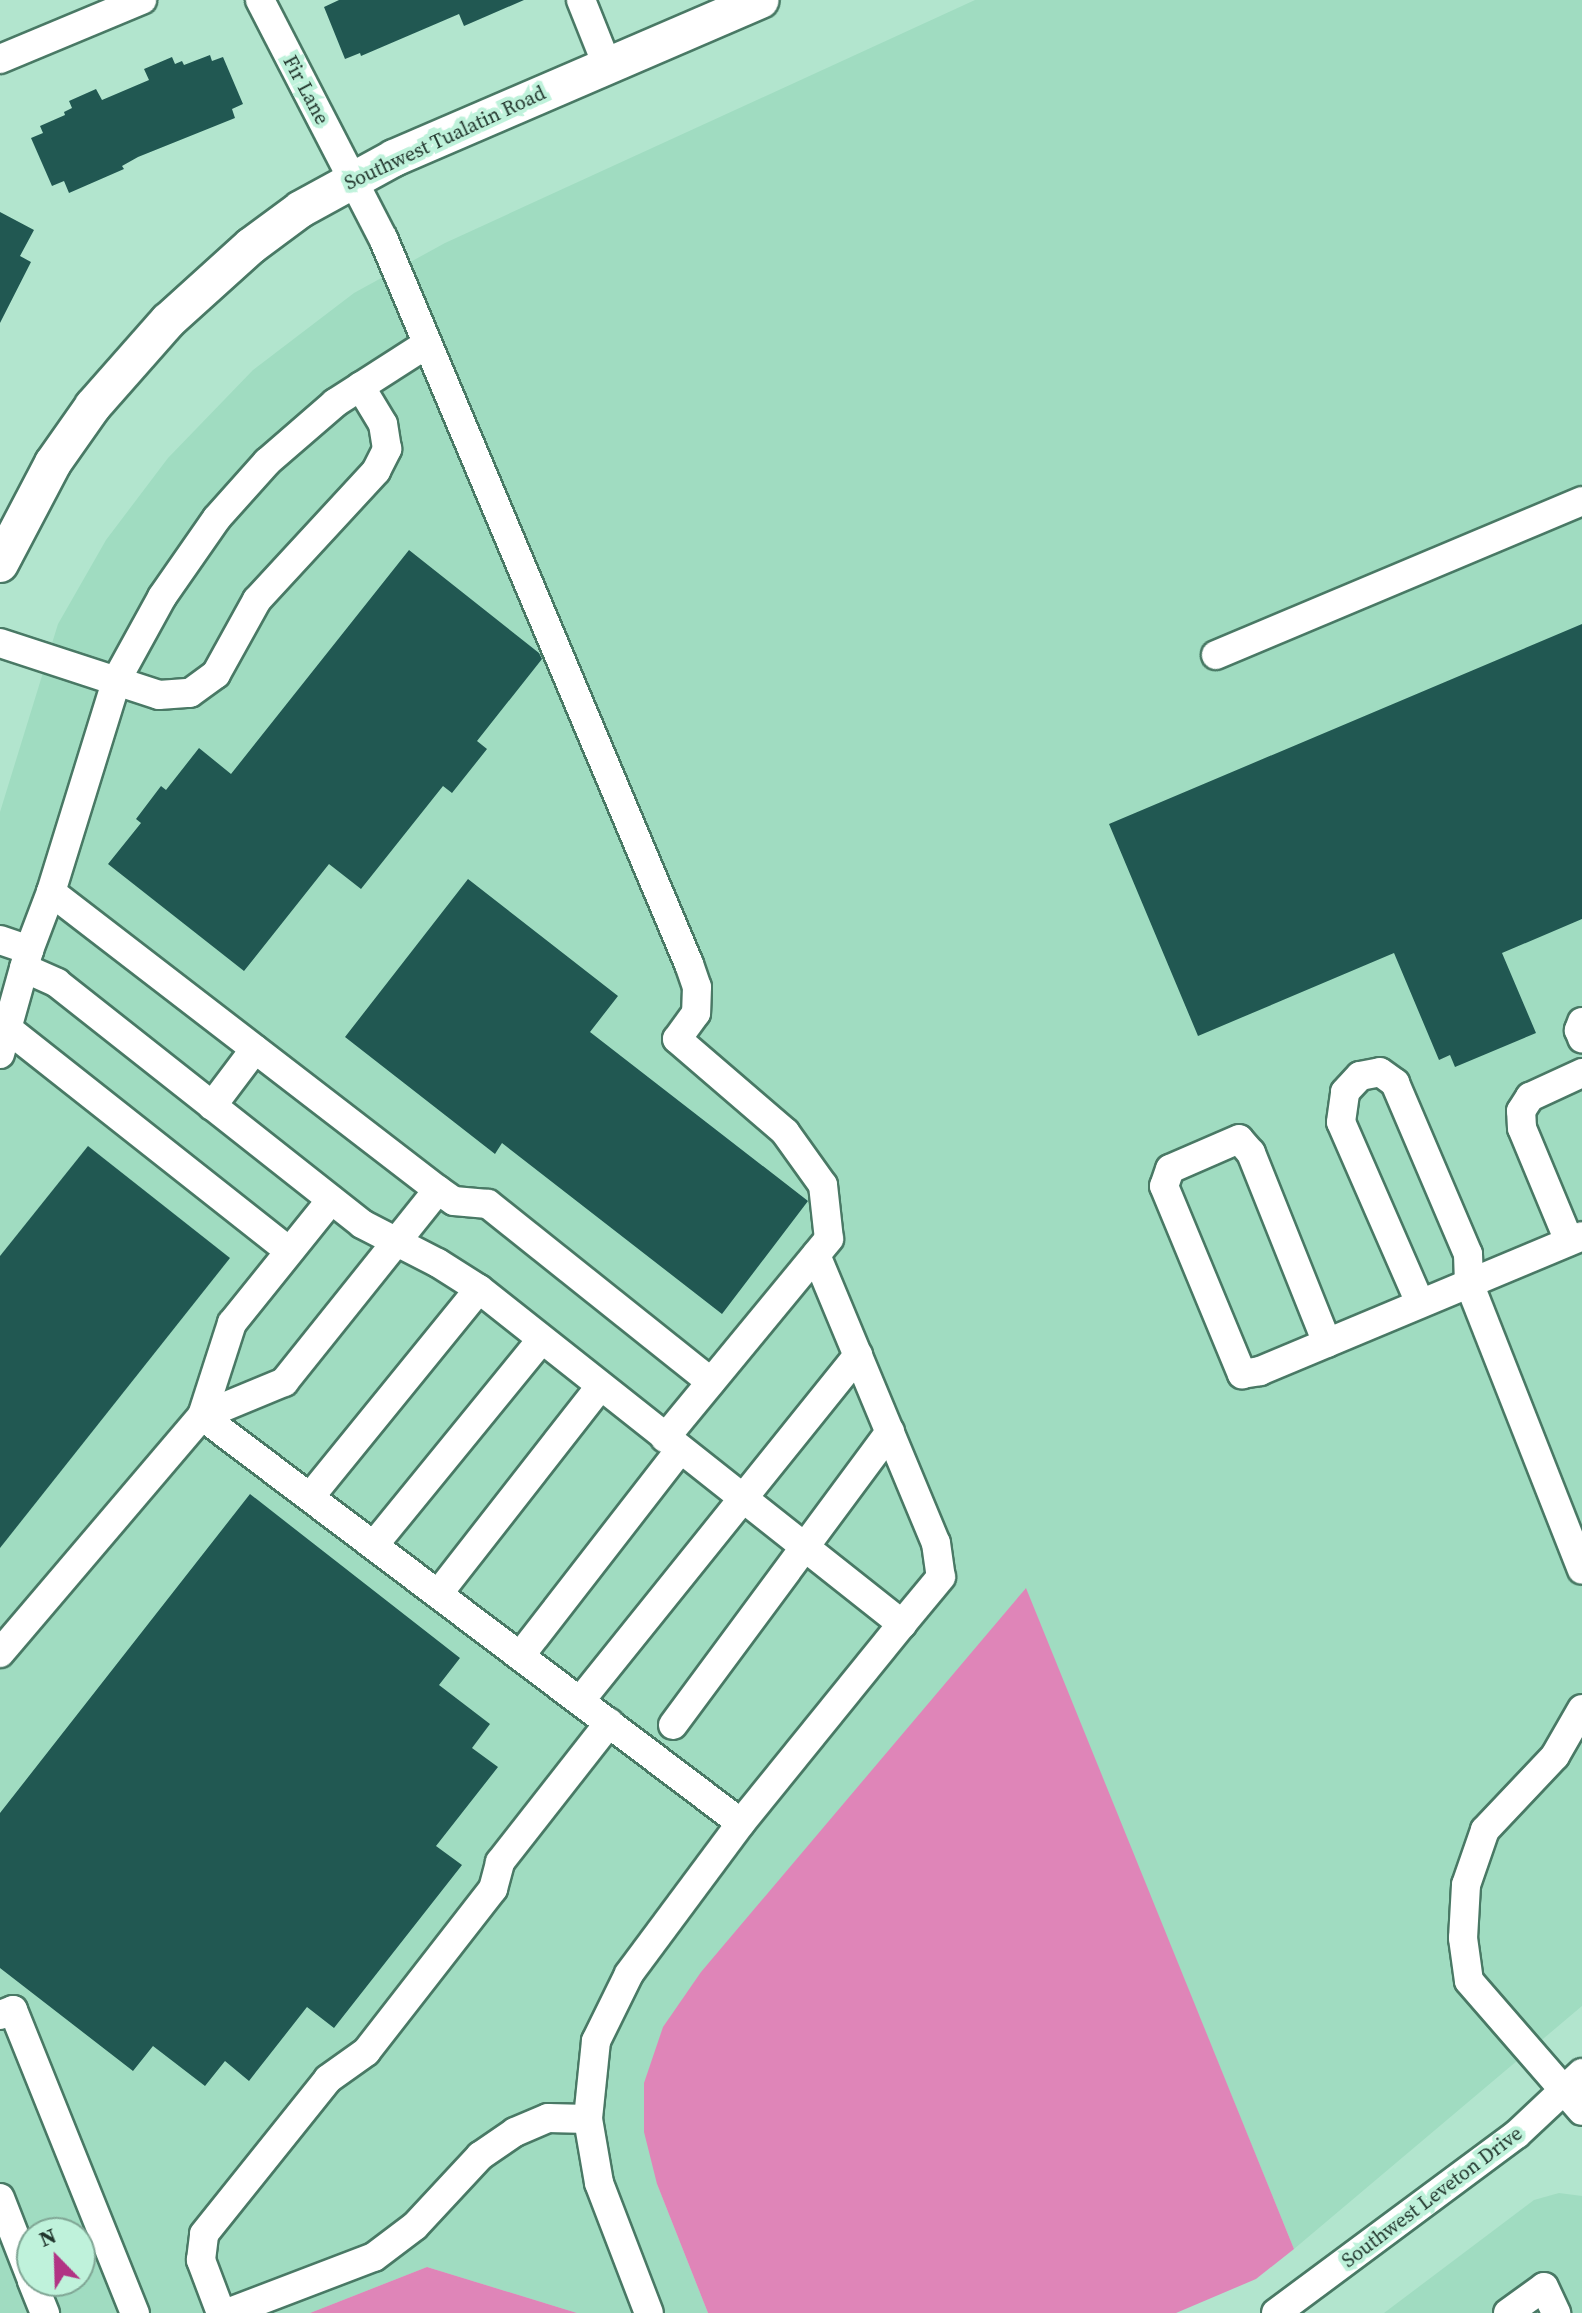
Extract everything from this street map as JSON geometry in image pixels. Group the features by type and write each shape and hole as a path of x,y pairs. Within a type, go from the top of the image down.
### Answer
{"main road":[{"name":"Southwest Tualatin Road","path":"0,564 53,463 130,361 204,286 251,246 301,209 394,158 760,0"}],"street":[{"path":"0,59 142,0"},
{"name":"Fir Lane","path":"260,0 383,238 689,964 697,987 696,1013 677,1039 785,1132 823,1185 829,1239 816,1255"},
{"path":"581,0 607,65"},
{"path":"289,1251 4,1042 27,959 117,679 162,597 217,518 267,462 360,386 427,344"},
{"path":"0,643 159,695 190,693 216,674 257,600 376,471 387,449 383,424 360,386"},
{"path":"1216,655 1582,501"},
{"path":"51,892 438,1190 454,1201 488,1204 711,1382"},
{"path":"0,940 331,1200 396,1244 438,1263 479,1289 902,1624"},
{"path":"1582,1022 1582,1038"},
{"path":"212,1106 255,1049"},
{"path":"1420,1303 1341,1122 1345,1092 1360,1076 1380,1072 1395,1083 1468,1254 1469,1283 1582,1570"},
{"path":"1327,1343 1251,1153 1239,1139 1170,1169 1164,1186 1242,1374 1260,1371 1327,1343 1420,1303 1576,1238 1522,1128 1521,1111 1530,1097 1582,1073"},
{"path":"202,1416 284,1382 438,1190"},
{"path":"0,1653 202,1416 232,1323 331,1200"},
{"path":"520,1656 673,1444 711,1382 816,1255 936,1543 941,1577 741,1823 629,1974 596,2041 588,2119 599,2183 649,2313"},
{"path":"310,1497 479,1289"},
{"path":"374,1545 541,1340"},
{"path":"580,1701 858,1355"},
{"path":"438,1594 600,1387"},
{"path":"202,1416 741,1823"},
{"path":"673,1725 890,1432"},
{"path":"1576,2092 1469,1981 1463,1938 1466,1885 1485,1830 1555,1756 1582,1709"},
{"path":"588,2119 548,2118 515,2132 480,2156 415,2226 374,2257 224,2313 201,2260 204,2234 328,2079 366,2052 493,1889 500,1862 609,1723"},
{"path":"0,2015 13,2010 135,2313"},
{"name":"Southwest Leveton Drive","path":"1276,2313 1576,2092"},
{"path":"0,2198 16,2240"},
{"path":"1508,2313 1544,2287 1556,2313"}],"shaded area":[{"path":"975,0 1582,0 1582,2006 1294,2249 1025,1589 657,2184 708,2313 577,2313 427,2267 310,2313 0,2313 0,812 58,624 106,540 168,458 253,370 354,293 445,243"},
{"path":"1026,1588 1294,2249 1256,2279 1176,2313 708,2313 657,2184 644,2132 644,2083 663,2027 701,1972"},
{"path":"1559,2193 1582,2196 1582,2313 1384,2313 1534,2200"},
{"path":"427,2267 577,2313 310,2313"}],"building":[{"path":"339,0 524,0 464,26 459,14 361,56 360,53 345,59 324,7"},
{"path":"210,55 212,61 223,57 243,104 232,109 235,118 138,157 122,166 124,169 69,193 64,181 52,186 31,138 43,133 40,126 65,115 64,112 72,108 69,101 96,89 102,100 149,80 144,69 172,57 175,64 182,61 184,65"},
{"path":"0,212 34,230 20,256 31,262 0,323"},
{"path":"409,550 539,653 542,659 477,741 487,749 452,793 443,786 361,889 329,864 244,971 108,864 141,823 136,819 161,786 166,790 199,748 231,774"},
{"path":"1582,624 1582,919 1502,953 1536,1033 1455,1067 1450,1055 1439,1060 1394,953 1198,1036 1109,824"},
{"path":"468,879 618,996 590,1032 808,1201 722,1314 502,1143 495,1154 345,1037"},
{"path":"88,1146 230,1258 0,1548 0,1256"},
{"path":"250,1494 460,1658 439,1685 490,1724 472,1748 498,1767 436,1846 462,1865 334,2028 307,2007 249,2081 225,2061 205,2086 153,2046 133,2071 0,1968 0,1813"}]}
